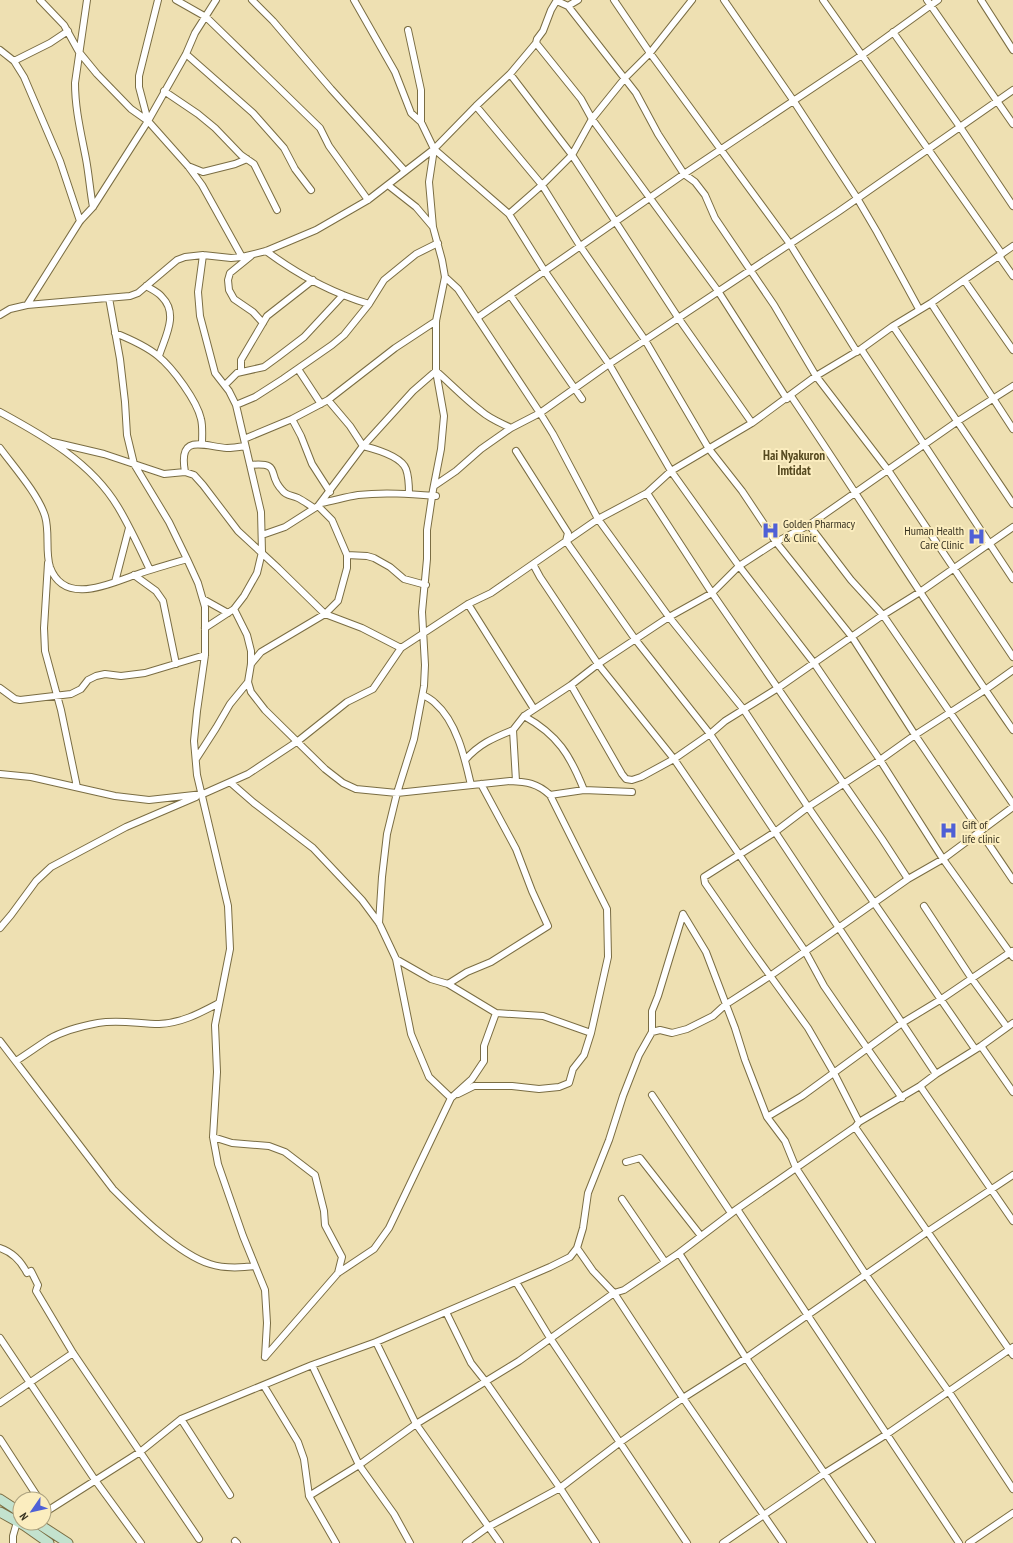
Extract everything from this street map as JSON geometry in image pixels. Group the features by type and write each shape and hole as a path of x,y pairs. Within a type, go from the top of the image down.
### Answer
{"main road":[{"path":"0,1499 12,1507"},
{"path":"1,1513 12,1519"},
{"path":"31,1531 49,1543"},
{"path":"49,1531 68,1543"}],"street":[{"path":"40,0 68,31 79,52 97,74 126,105 148,121 188,166 202,184 242,257"},
{"path":"87,0 75,83 76,106 93,207"},
{"path":"148,121 139,87 139,76 158,0"},
{"path":"176,0 206,17 320,128 329,146 368,200"},
{"path":"27,305 80,221 93,207 148,121 164,90 186,54 195,33 216,0"},
{"path":"252,0 406,171"},
{"path":"354,0 395,72 411,113 421,122 434,149 509,214 544,270 609,364 671,471 739,566 814,663 880,760 943,859 1012,954 902,1023 797,1099 767,1117"},
{"path":"0,315 10,309 27,305 130,296 146,286 177,260 193,255 231,258 242,257 266,251 316,230 368,200 434,149 510,74 527,55 536,43 557,0 568,6 636,94 658,134 684,174 695,182 705,195 716,218 774,305 816,376 888,470 1013,657"},
{"path":"568,6 578,0"},
{"path":"614,0 650,53 790,244 859,351 925,445 1013,579"},
{"path":"509,214 542,185 572,155 592,119 624,78 650,53 692,0"},
{"path":"823,0 929,149 1013,276"},
{"path":"477,318 684,174 862,55 929,3 938,0"},
{"path":"981,0 1013,50"},
{"path":"727,1 857,198 919,310"},
{"path":"929,3 1013,124"},
{"path":"408,30 421,90 421,122"},
{"path":"14,61 50,43 68,31"},
{"path":"893,32 960,127 1013,206"},
{"path":"536,43 581,99 592,119 718,291 789,397 856,492 920,592 1013,730"},
{"path":"0,50 14,61 24,77 60,161 80,221"},
{"path":"186,54 252,113 284,148 295,169 311,190"},
{"path":"510,74 572,155 679,319 752,423"},
{"path":"164,90 198,114 215,128 241,155 254,164 277,210"},
{"path":"434,486 456,471 481,449 511,428 540,413 576,389 609,364 790,244 1013,90"},
{"path":"476,106 542,185 580,246 645,340 709,449 742,491 776,542 852,637 915,735 1013,880"},
{"path":"379,923 387,834 397,793 414,738 426,675 422,612 426,585 427,530 441,449 444,416 436,371 436,321 445,277 434,227 429,182 434,149"},
{"path":"188,166 203,172 236,164 248,159"},
{"path":"388,185 416,208 434,227"},
{"path":"236,405 255,396 298,369 332,345 344,335 369,304 384,280 416,254 438,243"},
{"path":"0,928 36,881 51,867 126,827 231,783 261,766 298,741 347,702 373,689 401,648 468,604 491,593 598,519 647,493 671,471 752,423 816,376 859,351 893,326 931,303 1013,246"},
{"path":"266,251 287,265 343,295 369,304"},
{"path":"253,254 230,273 228,280 229,290 234,299 253,312 263,323"},
{"path":"203,255 198,292 200,316 216,373 225,385 236,405 261,512 262,535 262,552 257,573 244,596 234,609 205,628"},
{"path":"445,277 458,289 540,413 553,434 598,519 669,617 744,710 808,808 974,1050"},
{"path":"241,372 241,360 267,316 314,280"},
{"path":"964,280 1013,350"},
{"path":"146,286 161,296 168,304 171,317 168,330 158,356"},
{"path":"225,385 241,372 264,367 280,356 304,336 343,295"},
{"path":"510,295 582,399"},
{"path":"109,298 120,358 127,435 134,464 169,522 198,583 205,607 205,655 194,741 197,775 228,906 230,949 215,1025 217,1072 213,1137 218,1164 243,1236 266,1290 267,1324 265,1358 338,1273 374,1249 389,1228 451,1098 472,1079 484,1061 484,1046 496,1013"},
{"path":"931,303 1013,429"},
{"path":"244,439 292,419 328,400 395,348 436,321"},
{"path":"893,326 1013,504"},
{"path":"115,333 133,340 158,356 174,373 196,405 202,420 202,444"},
{"path":"298,369 321,404"},
{"path":"436,371 480,411 492,419 511,428"},
{"path":"262,535 285,527 318,506 363,446 413,391 436,371"},
{"path":"465,760 475,749 486,742 513,730 524,716 571,685 598,664 669,617 712,593 739,566 776,542 809,525 958,421 994,400 1013,386"},
{"path":"328,400 350,426 363,446 376,449 389,455 406,467 409,494"},
{"path":"0,412 53,442 70,454 96,478 118,506 150,570"},
{"path":"292,419 301,436 312,464 330,492"},
{"path":"53,442 104,454 164,474 185,472 194,475 238,531 262,552 325,614 362,628 401,648"},
{"path":"185,472 183,461 184,454 186,449 194,444 228,448 246,446"},
{"path":"0,448 33,493 45,515 48,531 48,557 44,639 48,664 61,710 77,787"},
{"path":"516,450 568,533 566,541 635,639 710,734 936,1074"},
{"path":"250,465 262,464 271,467 280,490 287,495 318,506 332,520 347,555 348,561 338,601 325,614 261,652 251,664"},
{"path":"318,506 358,495 390,493 436,496"},
{"path":"647,493 712,593 908,879"},
{"path":"809,525 852,580 883,615 1013,804"},
{"path":"571,685 622,774 626,779 632,780 642,778 674,759 710,734 725,721 778,688 883,615 954,570 989,543 1013,527"},
{"path":"115,582 129,528"},
{"path":"347,555 367,556 374,558 390,567 404,580 426,585"},
{"path":"48,557 53,574 60,582 72,588 83,590 99,587 187,559"},
{"path":"533,564 540,577 598,664 674,759 805,951 824,986 902,1098"},
{"path":"134,575 156,591 163,601 176,664"},
{"path":"203,598 228,613"},
{"path":"468,604 534,709"},
{"path":"234,609 247,636 251,652 248,682 251,692 257,701 325,769 343,783 356,788 397,793 516,781 526,782 542,787 550,794 606,909 608,957 591,1033 584,1055 573,1069 569,1083 559,1087 540,1089 512,1086 474,1086 451,1098"},
{"path":"0,688 15,699 20,700 56,696 76,692 88,680 96,676 105,674 121,676 145,673 205,655"},
{"path":"1013,670 915,735 739,856 706,875 704,880 745,942 808,1028 834,1073 857,1125 927,1232 1011,1348 1013,1355"},
{"path":"196,759 230,704 248,682"},
{"path":"423,695 436,704 447,717 456,735 465,760 471,785"},
{"path":"524,716 538,724 557,740 577,772 584,790"},
{"path":"513,730 516,781"},
{"path":"0,774 31,777 115,796 149,800 202,794"},
{"path":"231,783 254,803 313,848 362,900 379,923 396,959 411,1034 429,1077 451,1098"},
{"path":"448,984 467,972 491,962 548,926 532,891 516,849 481,784"},
{"path":"550,794 584,790 632,792"},
{"path":"652,1032 660,1030 672,1033 713,1016 726,1005 874,904 908,879 943,859 1013,807"},
{"path":"924,906 972,979 1007,1027"},
{"path":"52,1506 140,1452 181,1419 312,1365 376,1342 516,1282 570,1257 578,1248 583,1228 588,1193 609,1140 623,1096 639,1055 652,1032 652,1011 683,914 706,952 767,1117 785,1141 796,1168 866,1275 949,1392 1013,1489"},
{"path":"396,959 430,979 448,984 496,1013 543,1016 591,1033"},
{"path":"16,1061 50,1038 70,1030 98,1023 120,1020 157,1024 175,1022 192,1017 220,1003"},
{"path":"309,1496 359,1465 416,1424 486,1382 614,1293 624,1290 679,1253 731,1213 857,1125 902,1098 1013,1023"},
{"path":"0,1041 113,1189 140,1215 181,1249 208,1264 238,1268 255,1266"},
{"path":"981,1046 1013,1092"},
{"path":"920,1086 1013,1221"},
{"path":"652,1095 731,1213"},
{"path":"213,1137 232,1143 269,1146 285,1152 315,1175 324,1211 325,1225 342,1257 338,1273"},
{"path":"626,1162 640,1158 701,1236"},
{"path":"466,1543 488,1527 560,1488 619,1443 683,1398 746,1358 806,1314 1013,1175"},
{"path":"622,1199 665,1262"},
{"path":"737,1209 959,1543"},
{"path":"0,1248 9,1251 27,1272 31,1271 38,1285 36,1291 73,1353 199,1539"},
{"path":"578,1248 593,1271 614,1293 683,1398 783,1543"},
{"path":"679,1253 746,1358 872,1543"},
{"path":"516,1282 550,1338 687,1543"},
{"path":"446,1312 471,1363 560,1488 596,1543"},
{"path":"0,1338 95,1480 141,1543"},
{"path":"376,1342 416,1424 500,1543"},
{"path":"723,1543 825,1473 887,1434 1011,1348"},
{"path":"0,1402 73,1353"},
{"path":"312,1365 359,1465 394,1514 410,1543"},
{"path":"264,1386 298,1442 304,1459 309,1496 336,1543"},
{"path":"181,1419 230,1495"},
{"path":"0,1439 34,1491"},
{"path":"971,1542 1013,1513"},
{"path":"13,1543 14,1531"}],"place":[{"name":"Golden Pharmacy & Clinic","path":"770,530"},
{"name":"Human Health Care Clinic","path":"977,537"},
{"name":"Gift of life clinic","path":"949,831"}],"district":[{"name":"Hai Nyakuron Imtidat","path":"794,462"}]}
